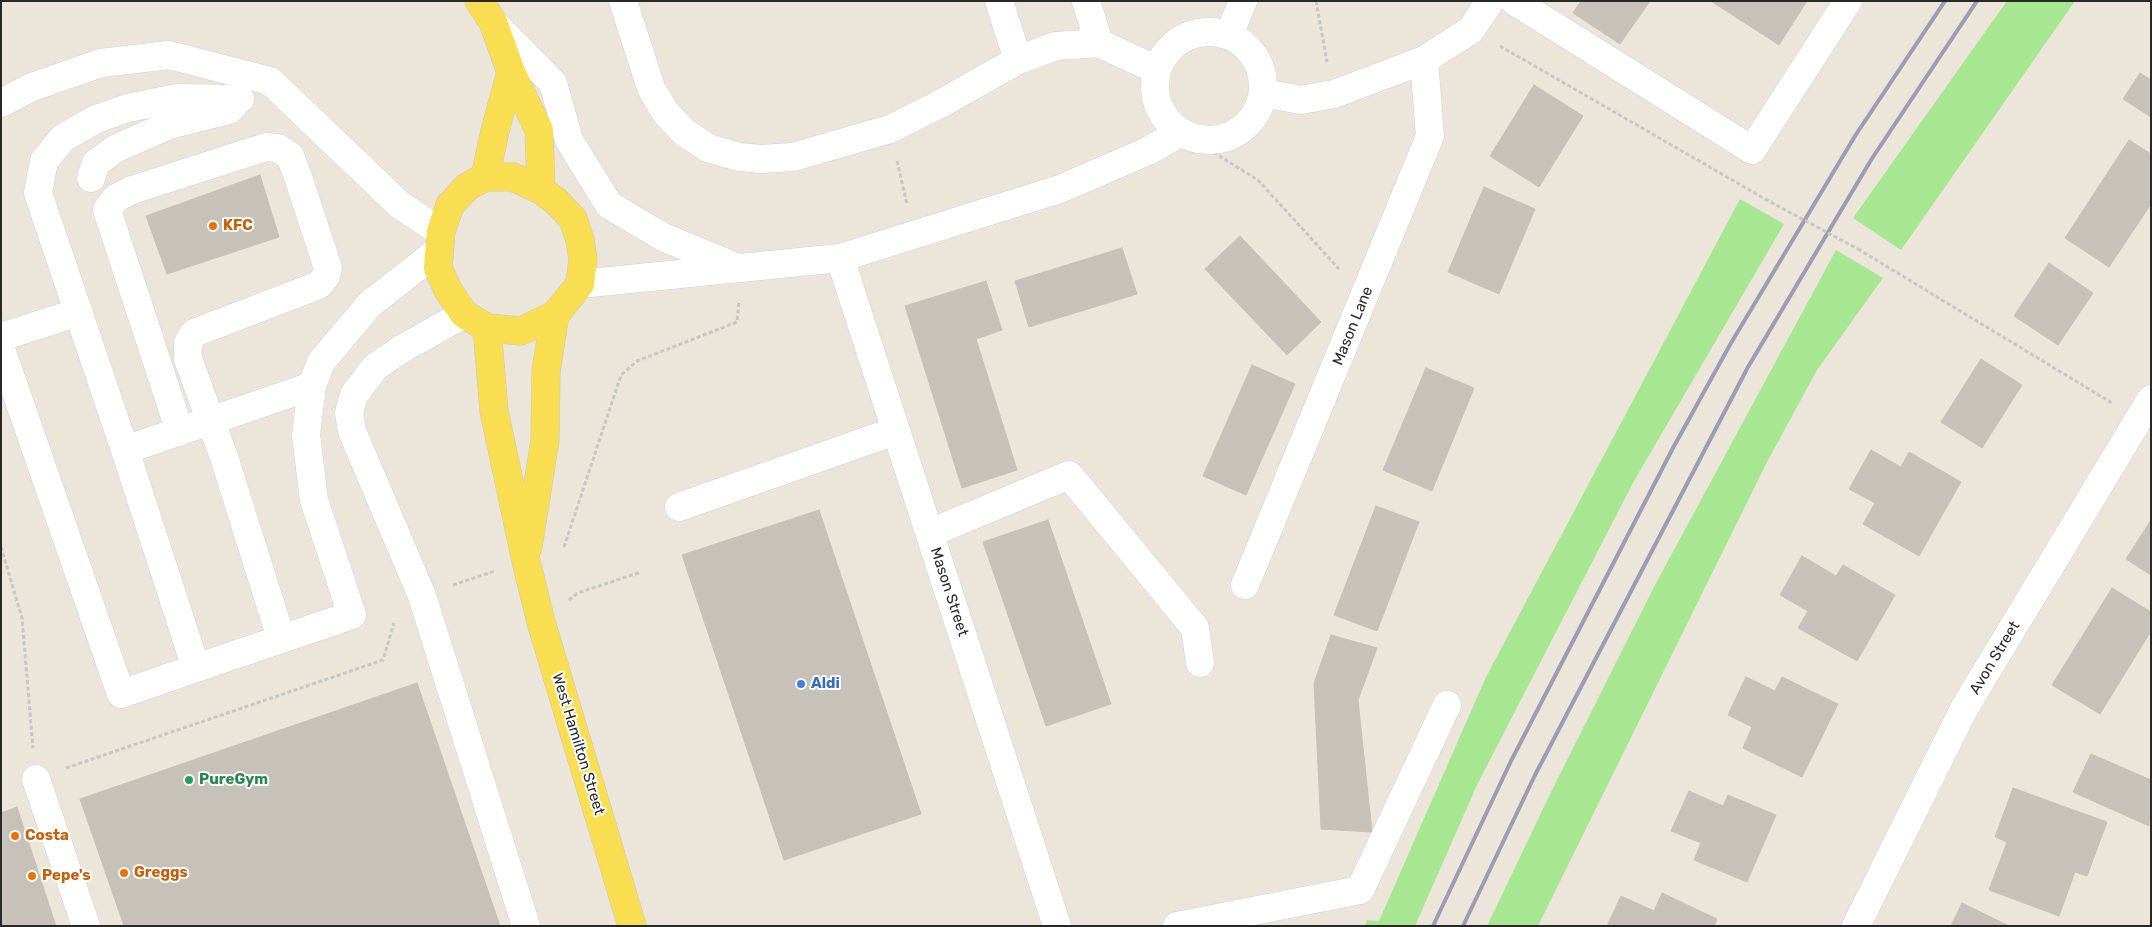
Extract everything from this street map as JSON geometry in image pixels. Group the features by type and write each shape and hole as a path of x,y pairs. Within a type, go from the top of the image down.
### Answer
{"main road":[{"path":"486,12 539,130 541,190"},
{"path":"485,177 495,131 512,72"},
{"path":"485,177 513,177 541,190 556,201 573,218 580,240 583,259 580,284 555,315 521,331 487,328 464,314 448,290 438,268 440,241 450,205 467,187 485,177"},
{"name":"West Hamilton Street","path":"526,561 545,440 546,370 555,315"},
{"name":"West Hamilton Street","path":"487,328 494,411 526,561 541,622 632,926"}],"street":[{"path":"623,1 651,88 665,112 684,132 708,148 738,157 761,159 794,157 890,129 940,104 1018,60 1056,46 1099,43 1157,70"},
{"path":"999,1 1018,60"},
{"path":"1086,1 1099,43"},
{"path":"1229,36 1243,1"},
{"path":"1263,93 1301,100 1334,94 1424,60 1471,30 1490,1"},
{"path":"1514,1 1752,150 1848,1"},
{"path":"486,12 553,83 569,140 609,205 663,237 742,269"},
{"path":"1212,31 1229,36 1244,44 1256,59 1262,75 1263,93 1257,110 1247,125 1232,135 1216,140 1198,139 1181,132 1167,121 1158,105 1154,88 1157,70 1165,54 1178,42 1194,34 1212,31"},
{"path":"1,103 32,87 101,63 169,55 270,81 440,241 370,304 321,362 312,386 306,435 314,500 352,615 121,694 1,348"},
{"name":"Mason Lane","path":"1245,585 1430,136 1424,60"},
{"path":"91,178 96,163 115,149 169,124 229,110 240,99 270,81"},
{"path":"196,668 38,193 44,161 63,138 96,119 128,108 177,98 240,99"},
{"path":"580,284 840,258 1060,189 1148,151 1181,132"},
{"path":"180,432 107,210 110,204 132,190 266,146 278,148 290,156 328,268 319,285 194,333 188,343 188,359 224,457 281,638"},
{"name":"Mason Street","path":"840,258 1057,926"},
{"path":"1,337 79,312"},
{"path":"464,314 400,350 375,367 354,394 349,413 352,431 422,596 526,926"},
{"path":"125,450 312,386"},
{"name":"Avon Street","path":"1856,926 1965,707 2144,409"},
{"path":"679,507 895,431"},
{"path":"930,533 1069,475 1196,628 1200,662"},
{"path":"1177,926 1360,890 1447,705"},
{"path":"36,779 86,926"}],"path":[{"path":"1316,1 1334,94"},
{"path":"1471,30 1765,200 1858,249 2144,409"},
{"path":"890,129 914,235"},
{"path":"1181,132 1258,180 1364,297"},
{"path":"1,547 22,618 36,779 383,660 400,604 526,561 561,554 621,375 637,361 737,322 742,269"},
{"path":"541,622 578,593 641,572"}],"green space":[{"path":"2007,1 2075,1 1901,250 1853,218"},
{"path":"1740,199 1784,224 1634,481 1477,785 1415,926 1365,926 1367,920 1379,921 1486,677"},
{"path":"1836,250 1883,278 1817,370 1766,464 1538,926 1487,926 1553,788 1655,585"}],"building":[{"path":"1581,1 1650,1 1620,44 1573,13"},
{"path":"1711,1 1807,1 1779,45"},
{"path":"2140,73 2151,80 2151,117 2123,99"},
{"path":"1534,85 1583,116 1539,187 1490,156"},
{"path":"2129,140 2151,154 2151,204 2109,267 2065,238"},
{"name":"KFC","path":"260,175 279,237 167,274 146,216"},
{"path":"1484,187 1535,209 1499,294 1448,272"},
{"path":"1240,236 1321,322 1287,355 1205,269"},
{"path":"1122,248 1137,294 1029,327 1015,281"},
{"path":"2049,263 2093,293 2058,345 2014,316"},
{"path":"986,281 1002,330 976,339 1017,470 962,488 905,306"},
{"path":"1981,359 2022,385 1982,448 1941,422"},
{"path":"1252,365 1295,384 1246,495 1203,476"},
{"path":"1426,368 1474,388 1432,491 1383,470"},
{"path":"1871,450 1901,467 1909,452 1961,482 1919,556 1863,524 1875,503 1849,489"},
{"path":"1376,506 1419,522 1377,631 1334,615"},
{"name":"Aldi","path":"819,510 921,814 784,860 682,555"},
{"path":"1048,520 1111,704 1046,726 983,542"},
{"path":"2151,520 2151,575 2126,559"},
{"path":"1802,556 1836,576 1843,565 1895,595 1857,661 1798,628 1808,611 1780,595"},
{"path":"2112,588 2151,612 2151,631 2100,714 2052,685"},
{"path":"1331,635 1377,648 1358,700 1372,832 1321,829 1314,683"},
{"path":"1746,677 1775,691 1782,677 1838,704 1802,777 1743,748 1752,727 1728,715"},
{"path":"417,683 500,926 124,926 80,799"},
{"path":"2091,754 2151,780 2149,826 2073,792"},
{"path":"2013,788 2107,822 2087,876 2075,872 2059,916 1989,890 2007,842 1995,837"},
{"path":"1689,791 1723,806 1728,795 1776,815 1747,882 1694,860 1701,843 1671,831"},
{"path":"17,807 56,926 1,926 1,813"},
{"path":"1662,893 1717,919 1714,926 1607,926 1621,896 1654,911"},
{"path":"1962,903 2009,926 1951,926"}],"railway":[{"path":"1433,926 1511,761 1673,448 1731,343 1855,136 1945,1"},
{"path":"1463,926 1535,775 1748,367 1871,160 1977,1"}],"place":[{"name":"KFC","path":"213,226"},
{"name":"Aldi","path":"801,684"},
{"name":"PureGym","path":"189,780"},
{"name":"Costa","path":"15,836"},
{"name":"Greggs","path":"124,873"},
{"name":"Pepe's","path":"32,876"}]}
